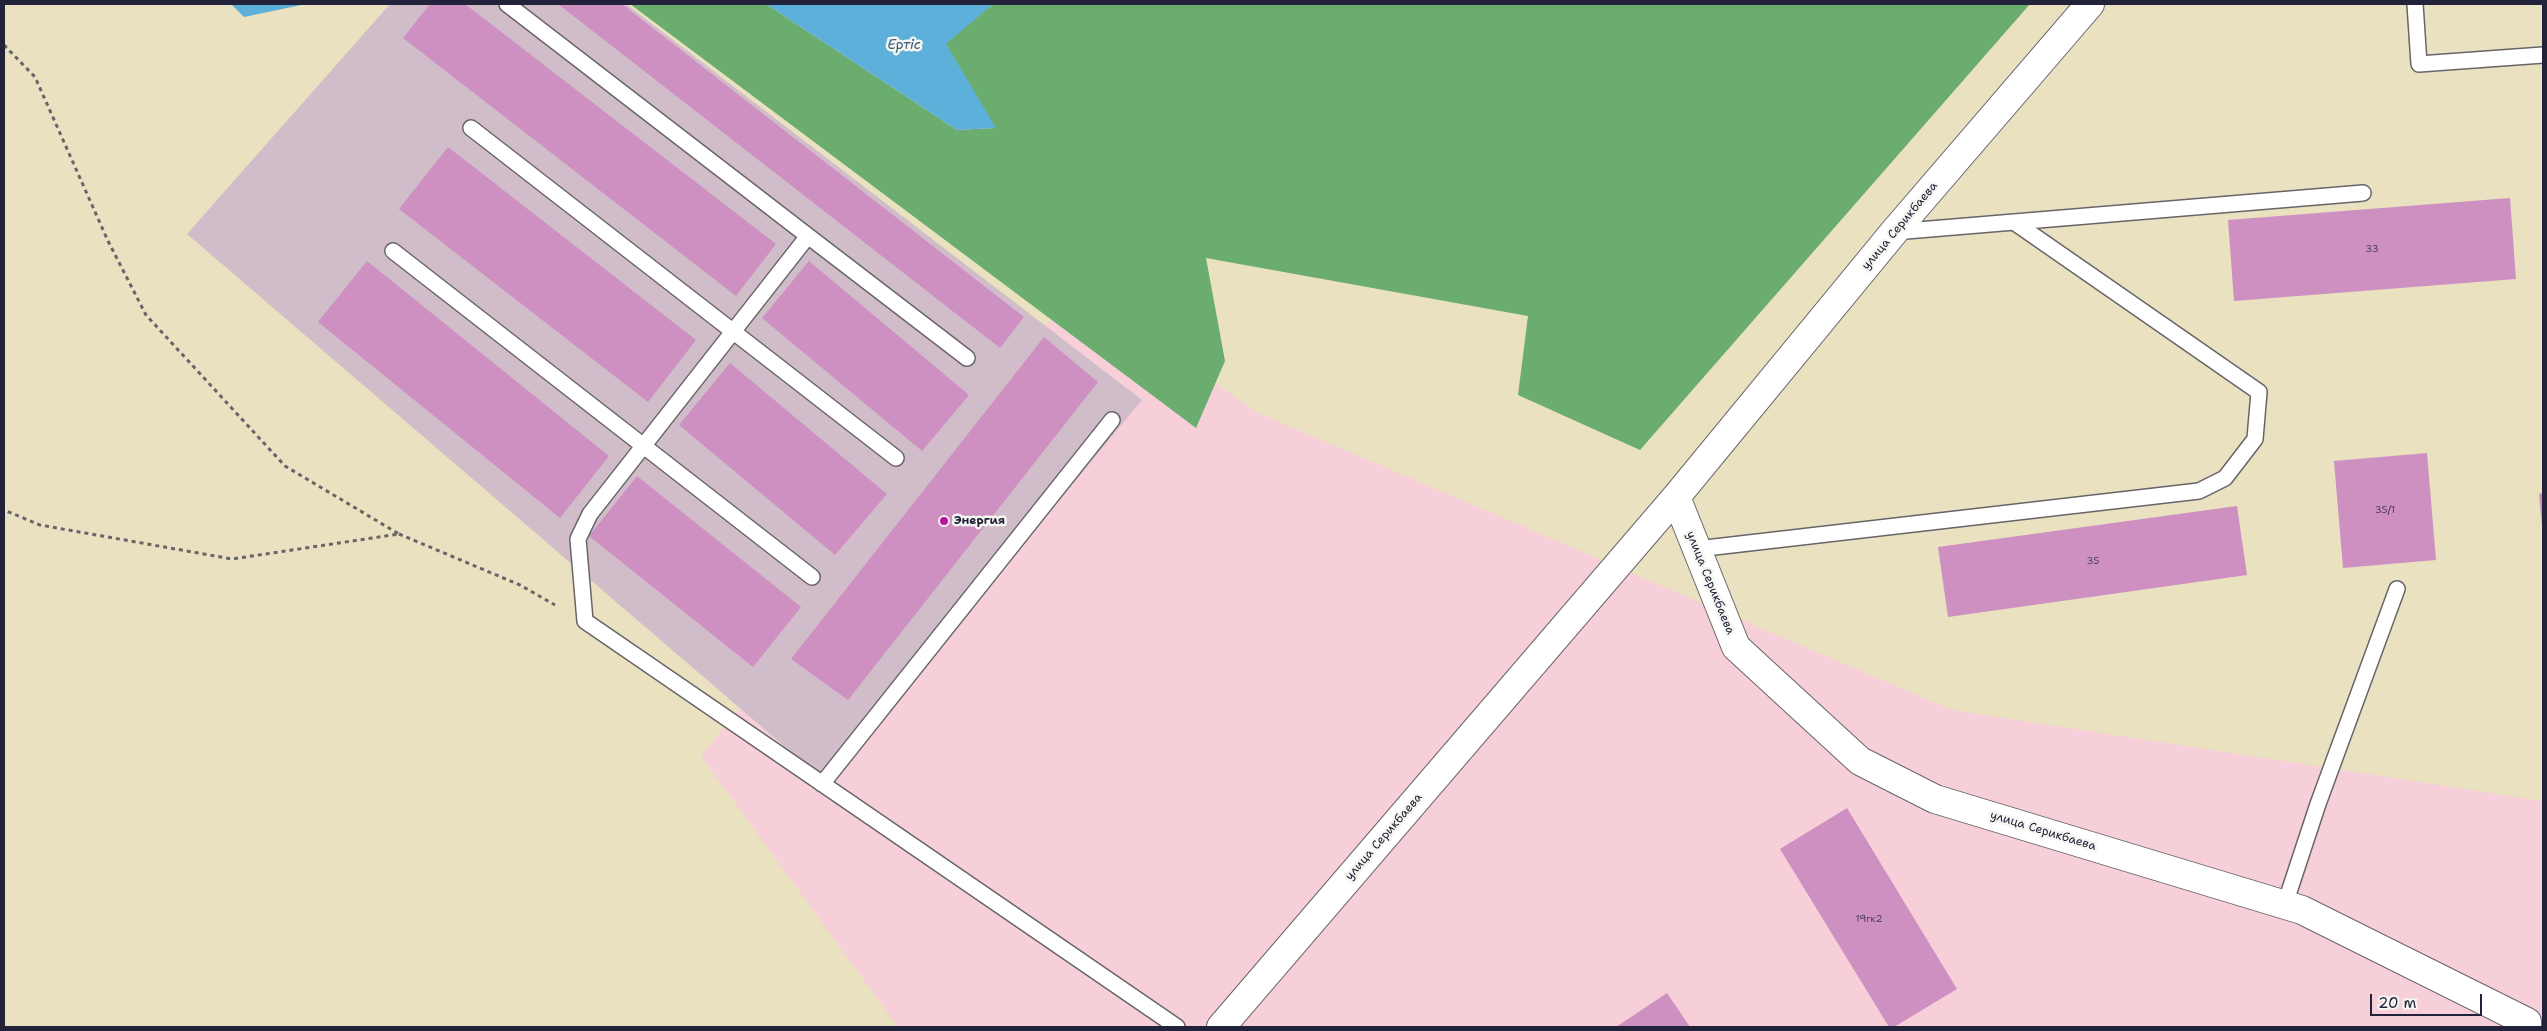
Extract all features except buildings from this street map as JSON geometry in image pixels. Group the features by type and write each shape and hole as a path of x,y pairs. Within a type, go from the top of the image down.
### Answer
{"street":[{"name":"улица Серикбаева","path":"1224,1023 1676,497 1894,232 2090,4"},
{"name":"улица Серикбаева","path":"1676,497 1736,647 1860,761 1935,799 2302,910 2533,1023"}],"lane":[{"path":"507,4 967,358"},
{"path":"2414,4 2419,64 2543,55"},
{"path":"471,128 896,458"},
{"path":"1894,232 2363,193"},
{"path":"1697,549 2199,491 2225,478 2255,439 2259,392 2014,222"},
{"path":"808,236 590,514 578,539 585,621 1177,1027"},
{"path":"392,251 812,577"},
{"path":"822,784 1112,420"},
{"path":"2285,904 2318,804 2397,589"}],"path":[{"path":"4,45 35,77 108,241 146,315 285,466 399,534 520,585 585,621"},
{"path":"4,510 40,525 232,559 399,534"}],"shaded area":[{"path":"390,4 626,4 1142,400 826,782 187,234"},
{"path":"1077,287 1258,413 1952,710 2543,801 2543,1027 898,1027 701,756"}],"green space":[{"path":"630,4 766,4 957,130 995,128 945,43 993,4 2030,4 1640,450 1518,395 1528,316 1206,258 1225,361 1196,428"}],"water":[{"path":"231,4 306,4 244,17"},
{"name":"Ертіс","path":"766,4 993,4 946,44 996,128 957,130"}],"place":[{"name":"Энергия","path":"944,521"}]}
